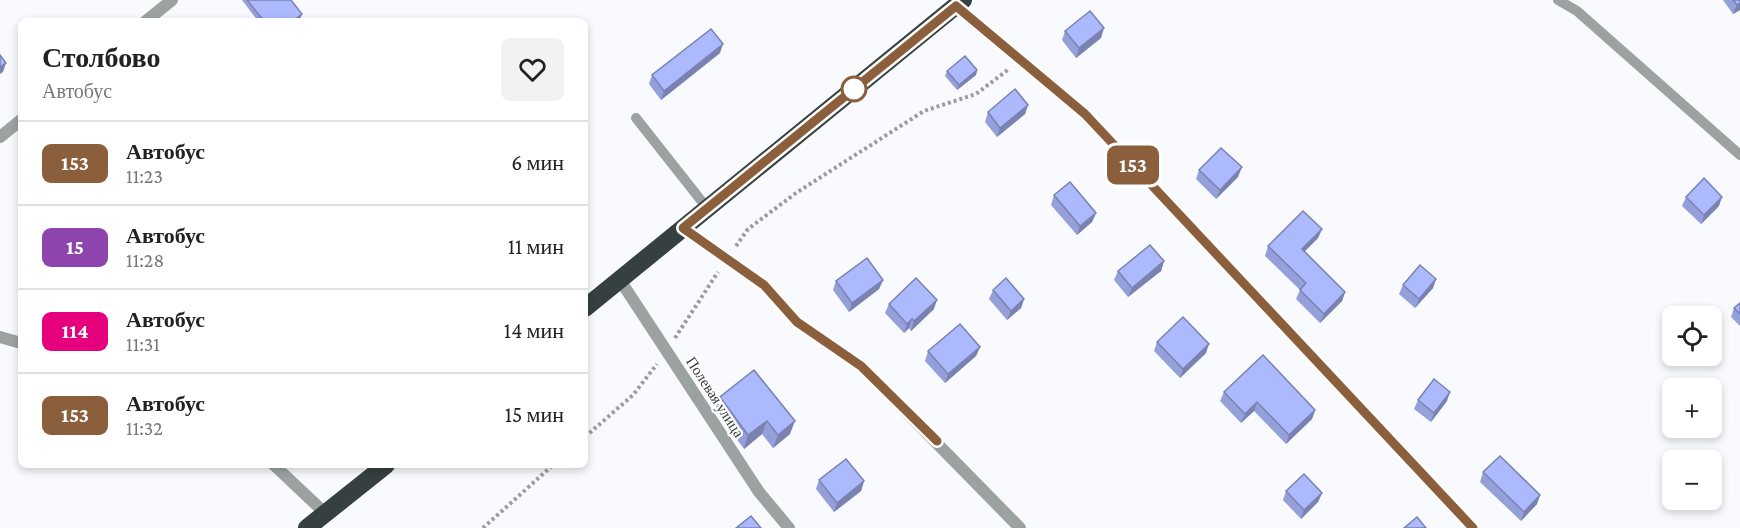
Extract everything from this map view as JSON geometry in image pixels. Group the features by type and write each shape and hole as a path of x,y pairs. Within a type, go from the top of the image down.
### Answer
{"highway":[{"path":"588,306 960,3"},
{"path":"307,528 382,468"}],"street":[{"path":"150,18 172,0"},
{"path":"960,3 1022,62 1085,114 1473,528"},
{"path":"0,137 18,122"},
{"path":"683,228 764,285 797,322 861,366 1020,528"},
{"name":"Полевая улица","path":"620,280 759,492 789,528"},
{"path":"0,337 18,342"},
{"path":"277,468 325,513"}],"lane":[{"path":"1558,0 1577,11 1740,155"},
{"path":"636,118 707,208"}],"path":[{"path":"588,434 633,395 666,351 748,229 796,193 924,111 976,94 1004,72 1022,62"},
{"path":"483,528 550,468"}],"building":[{"path":"247,0 291,0 302,14 297,18 262,18"},
{"path":"1090,11 1104,28 1079,48 1065,31"},
{"path":"711,29 723,44 664,91 652,75"},
{"path":"0,55 6,63 0,67"},
{"path":"965,56 977,70 959,85 947,71"},
{"path":"1015,89 1028,105 1000,128 988,112"},
{"path":"1221,148 1242,167 1220,190 1199,170"},
{"path":"1704,178 1722,197 1704,215 1686,197"},
{"path":"1070,182 1096,213 1080,226 1054,195"},
{"path":"1303,211 1322,229 1302,249 1345,292 1324,314 1300,290 1306,283 1268,246"},
{"path":"1150,245 1164,261 1132,288 1118,271"},
{"path":"867,258 883,280 852,303 836,281"},
{"path":"1420,265 1436,279 1419,299 1403,285"},
{"path":"916,278 937,300 914,321 912,319 907,324 889,304"},
{"path":"1006,278 1024,299 1011,311 993,290"},
{"path":"1740,303 1740,314 1734,308"},
{"path":"1183,317 1209,344 1183,369 1157,342"},
{"path":"960,324 980,347 948,374 928,351"},
{"path":"1263,355 1315,410 1289,435 1257,402 1245,414 1224,392"},
{"path":"754,370 795,421 778,435 767,421 748,435 720,397"},
{"path":"1434,379 1450,392 1434,413 1418,400"},
{"path":"1500,456 1540,495 1524,512 1483,472"},
{"path":"846,459 864,481 837,503 819,480"},
{"path":"1304,474 1322,493 1304,510 1286,491"},
{"path":"751,516 761,528 736,528"},
{"path":"1417,517 1426,528 1404,528"}],"bus line":[{"name":"153","path":"937,441 861,366 797,322 764,285 683,228 956,6 1085,114 1473,528"}]}
